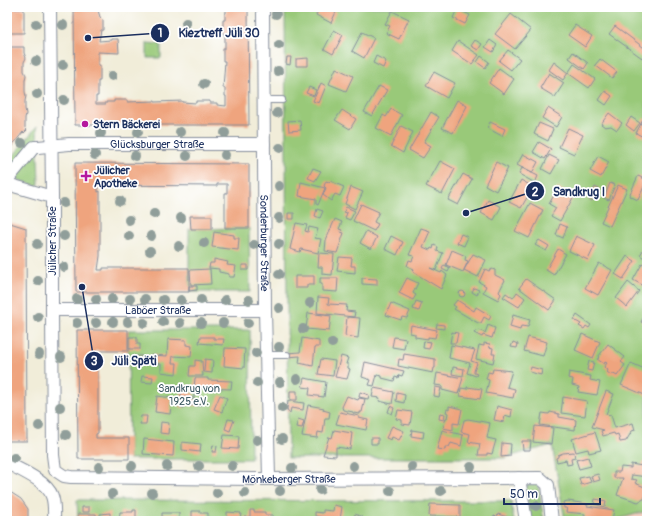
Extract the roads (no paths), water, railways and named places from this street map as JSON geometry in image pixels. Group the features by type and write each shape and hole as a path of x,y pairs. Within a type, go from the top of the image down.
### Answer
{"street":[{"name":"Jülicher Straße","path":"50,7 54,460 55,470 58,473"},
{"name":"Sonderburger Straße","path":"263,7 265,310 269,478"},
{"name":"Glücksburger Straße","path":"7,180 34,147 68,144 264,144"},
{"path":"7,184 52,197"},
{"name":"Laböer Straße","path":"52,310 265,310"},
{"path":"7,462 44,485 49,490 54,502 54,521"},
{"name":"Mönkeberger Straße","path":"58,473 71,477 540,478 548,485 552,521"},
{"path":"519,478 526,521"}],"lane":[{"path":"263,100 282,100"},
{"path":"266,355 287,355"}],"place":[{"name":"Kieztreff Jüli 30","path":"88,38"},
{"name":"Stern Bäckerei","path":"85,124"},
{"name":"Jülicher Apotheke","path":"86,176"},
{"name":"Sandkrug I","path":"466,213"},
{"name":"Jüli Späti","path":"82,287"}],"park label":[{"name":"Sandkrug von 1925 e.V.","path":"189,394"}]}
